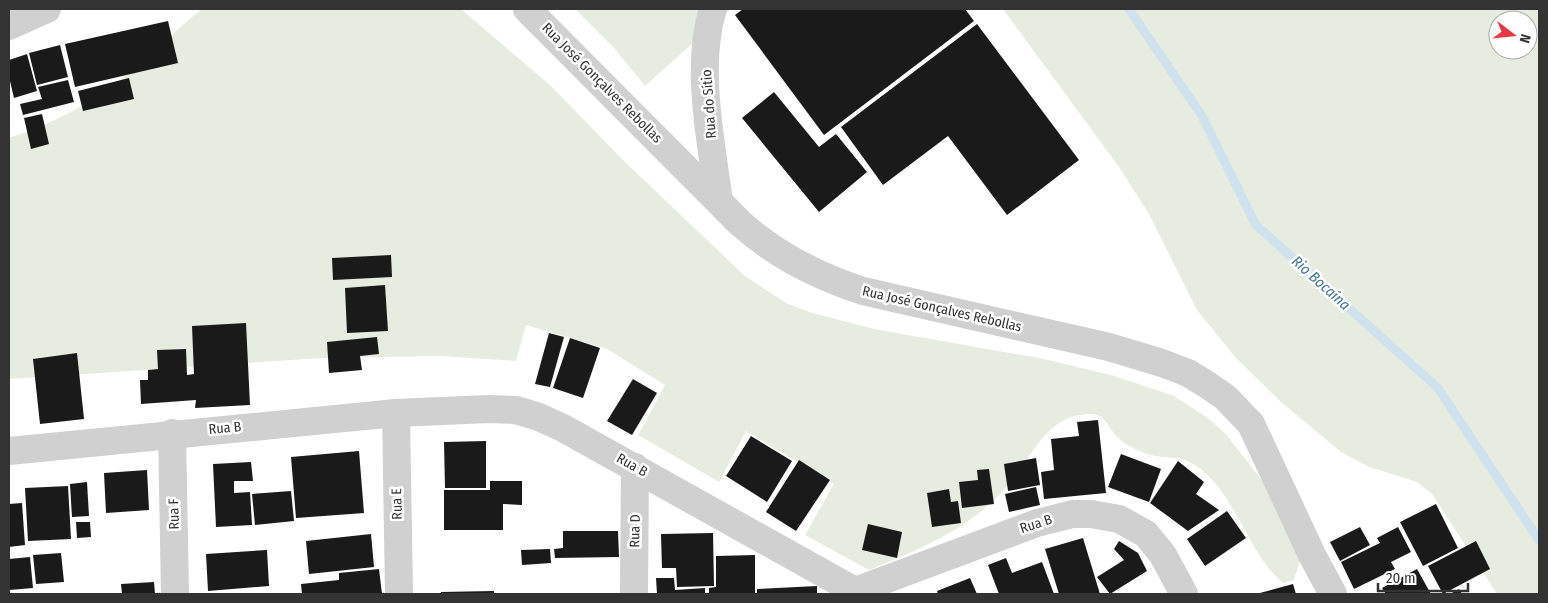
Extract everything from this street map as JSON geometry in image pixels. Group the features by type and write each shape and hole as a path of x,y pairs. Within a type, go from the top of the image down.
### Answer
{"street":[{"path":"9,26 47,9"},
{"name":"Rua José Gonçalves Rebollas","path":"527,9 760,241 780,255 836,282 887,298 1109,347 1162,363 1188,373 1225,397 1251,424 1313,557 1333,594"},
{"name":"Rua do Sítio","path":"713,9 706,41 707,84 719,200"},
{"name":"Rua B","path":"9,451 172,433 396,413 489,409 516,410 539,417 563,428 636,467 855,593 1037,522 1073,514 1090,514 1119,520 1146,534 1159,549 1184,594"},
{"name":"Rua E","path":"396,413 399,594"},
{"name":"Rua F","path":"172,433 175,594"},
{"name":"Rua D","path":"634,594 636,467"}],"shaded area":[{"path":"202,9 461,9 551,86 625,162 745,276 786,303 809,312 874,329 1044,359 1111,375 1174,396 1208,418 1226,434 1270,491 1300,561 1294,580 1283,583 1271,571 1261,558 1225,496 1202,470 1186,461 1150,455 1135,449 1116,436 1103,419 1092,414 1077,415 1054,426 1037,445 1002,492 984,509 966,522 926,545 869,570 805,535 834,484 746,431 719,482 638,435 665,385 607,349 526,325 516,361 440,356 321,358 9,379 9,138 56,120 99,95 137,67"},
{"path":"575,9 731,9 645,86 614,48"},
{"path":"1003,9 1539,9 1539,594 1497,594 1432,494 1417,482 1369,467 1341,452 1282,403 1235,357 1197,310 1149,214 1119,167"}],"building":[{"path":"743,9 965,9 974,21 824,135 735,15"},
{"path":"168,21 178,63 75,87 65,44"},
{"path":"977,24 1079,160 1007,215 948,136 883,185 841,127"},
{"path":"60,45 68,77 37,85 29,53"},
{"path":"27,54 37,91 14,98 9,77 9,60"},
{"path":"129,78 134,99 83,111 78,91"},
{"path":"68,80 74,102 23,115 20,104 42,99 38,87"},
{"path":"774,92 819,147 836,134 867,172 819,212 742,118"},
{"path":"42,114 49,144 31,149 24,118"},
{"path":"391,255 392,277 333,280 332,258"},
{"path":"385,285 388,331 347,333 345,288"},
{"path":"246,323 250,405 195,408 196,400 141,404 140,380 148,380 148,370 158,369 157,350 186,349 187,375 194,374 192,326"},
{"path":"549,333 564,337 550,387 535,384"},
{"path":"377,337 379,354 360,356 362,370 329,373 327,342"},
{"path":"570,338 600,348 583,398 553,388"},
{"path":"77,353 84,419 40,424 33,359"},
{"path":"633,379 657,393 632,435 607,421"},
{"path":"1098,420 1106,493 1044,499 1041,472 1054,470 1051,439 1079,436 1077,422"},
{"path":"751,436 792,461 767,502 726,476"},
{"path":"486,441 486,488 445,488 444,442"},
{"path":"359,451 364,513 296,518 291,457"},
{"path":"1121,454 1161,469 1149,502 1108,487"},
{"path":"1036,458 1040,485 1008,491 1004,464"},
{"path":"799,460 830,480 796,531 766,512"},
{"path":"1178,461 1204,482 1196,494 1219,510 1188,531 1150,503"},
{"path":"251,462 253,481 234,481 234,493 250,492 252,525 216,527 213,464"},
{"path":"989,469 994,504 962,508 959,482 978,480 977,470"},
{"path":"147,470 149,510 106,513 104,473"},
{"path":"490,481 522,481 522,505 503,504 503,530 444,530 444,490 490,490"},
{"path":"87,482 89,516 72,517 70,484"},
{"path":"68,486 71,539 28,541 25,488"},
{"path":"1036,487 1040,505 1009,512 1005,494"},
{"path":"949,489 951,502 958,501 961,523 932,527 927,493"},
{"path":"291,491 294,521 255,525 252,494"},
{"path":"22,503 25,545 9,547 9,504"},
{"path":"1436,504 1458,548 1423,566 1400,522"},
{"path":"1227,511 1246,538 1205,566 1187,539"},
{"path":"76,522 90,522 91,537 77,538"},
{"path":"868,524 902,532 897,558 862,550"},
{"path":"1360,527 1370,545 1340,561 1330,542"},
{"path":"1398,527 1411,552 1391,562 1395,569 1354,589 1341,562 1380,543 1377,538"},
{"path":"563,531 618,531 619,557 555,558 554,549 563,548"},
{"path":"713,533 714,586 677,587 676,568 662,568 661,534"},
{"path":"371,534 374,567 309,574 306,541"},
{"path":"1083,538 1100,594 1059,594 1045,549"},
{"path":"1119,541 1138,553 1147,571 1110,594 1097,577 1124,560 1114,549"},
{"path":"1476,541 1490,569 1443,594 1428,566"},
{"path":"550,549 551,563 522,565 521,550"},
{"path":"267,550 269,586 208,591 206,554"},
{"path":"61,553 64,582 36,584 33,555"},
{"path":"755,555 755,594 709,594 709,588 716,587 716,556"},
{"path":"30,557 33,588 9,590 9,559"},
{"path":"1006,558 1012,573 1042,562 1054,594 999,594 988,565"},
{"path":"379,569 382,594 302,594 301,584 339,580 339,573"},
{"path":"1417,569 1431,594 1386,594 1382,588"},
{"path":"656,578 674,578 675,590 705,588 705,594 657,594"},
{"path":"970,578 977,594 938,594 937,591"},
{"path":"154,582 155,594 122,594 121,584"},
{"path":"1293,584 1296,594 1256,594"},
{"path":"817,586 817,594 757,594 757,589"},
{"path":"1459,589 1462,594 1450,594"},
{"path":"494,591 494,594 441,594 441,592"}],"waterway":[{"name":"Rio Bocaína","path":"1129,9 1202,116 1256,225 1438,388 1539,540"}]}
